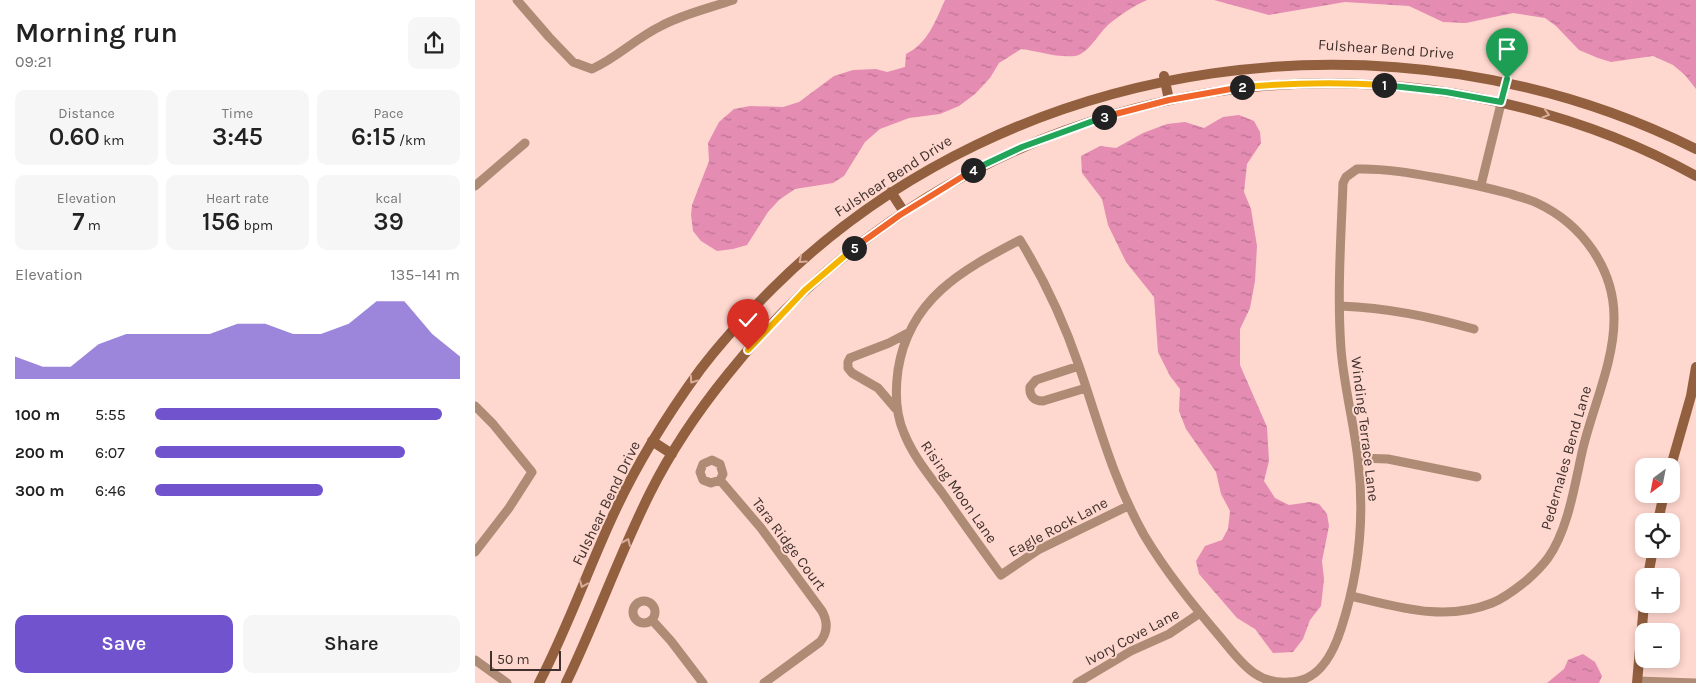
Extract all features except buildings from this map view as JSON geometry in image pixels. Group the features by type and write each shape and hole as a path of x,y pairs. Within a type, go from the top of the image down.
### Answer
{"main road":[{"name":"Fulshear Bend Drive","path":"539,683 559,642 617,507 652,441 700,370 752,309 819,246 857,215 956,152 1021,122 1070,102 1164,76 1217,66 1258,61 1353,59 1426,64 1459,69 1566,94 1644,124 1696,149"},
{"path":"1164,76 1169,100"},
{"path":"566,683 639,516 672,454 724,378 779,316 844,255 905,212 967,173 1022,147 1115,113 1169,100 1217,91 1268,85 1346,83 1413,88 1501,102 1559,118 1610,136 1655,155 1696,176"},
{"path":"891,192 905,212"},
{"path":"1673,458 1693,391 1696,367"},
{"path":"652,441 672,454"},
{"path":"1637,682 1643,613"}],"street":[{"path":"517,0 573,62 592,69 607,62 638,38 662,25 733,0"},
{"path":"1481,185 1507,79"},
{"path":"475,186 525,143"},
{"name":"Pedernales Bend Lane","path":"1343,183 1352,172 1357,169 1364,169 1481,185 1535,201 1551,209 1567,221 1589,245 1602,264 1610,286 1614,309 1614,334 1563,529 1548,558 1514,591 1493,602 1470,610 1445,613 1427,612 1351,596"},
{"name":"Winding Terrace Lane","path":"1020,240 1049,293 1066,330 1108,457 1129,506 1163,566 1200,614 1245,666 1255,674 1274,682 1305,682 1326,663 1332,654 1351,596 1357,568 1361,530 1358,458 1341,350 1340,306 1343,183"},
{"name":"Rising Moon Lane","path":"1001,574 915,455 903,433 896,409 896,383 900,356 908,332 935,295 955,277 980,261 1020,240"},
{"path":"1340,306 1368,307 1410,313 1473,329"},
{"path":"896,409 878,388 852,372 848,368 848,362 850,358 889,343 908,332"},
{"path":"1079,366 1036,380 1029,387 1029,393 1033,399 1043,401 1086,388"},
{"path":"475,406 493,424 532,472 509,508 475,552"},
{"path":"1358,458 1388,459 1477,477"},
{"name":"Tara Ridge Court","path":"720,480 761,528 822,611 827,622 820,642 764,683"},
{"name":"Eagle Rock Lane","path":"1001,574 1038,550 1129,506"},
{"name":"Ivory Cove Lane","path":"1077,683 1124,655 1169,634 1200,614"},
{"path":"652,620 671,641 703,683"},
{"path":"475,660 507,683"},
{"path":"1637,682 1695,683"}],"water":[{"path":"945,0 1147,0 1113,21 1080,54 1061,56 1021,49 999,63 990,78 975,94 959,106 940,114 909,118 880,129 865,142 844,176 833,183 795,189 779,200 768,212 747,245 717,251 701,241 693,231 692,205 709,161 708,143 719,122 734,109 750,106 783,107 799,102 834,76 853,70 876,69 887,72 905,67 906,54 925,38"},
{"path":"1214,0 1696,0 1696,89 1685,75 1673,65 1653,56 1611,62 1579,50 1556,26 1545,18 1513,13 1466,23 1443,22 1409,6 1345,2 1269,15"},
{"path":"1239,115 1254,121 1260,132 1261,143 1247,164 1244,192 1251,209 1257,246 1255,281 1250,308 1240,329 1240,365 1267,427 1269,461 1264,481 1275,498 1289,505 1310,502 1319,504 1327,514 1329,526 1322,561 1324,579 1321,606 1310,620 1303,639 1293,652 1273,653 1255,629 1237,618 1199,574 1196,561 1205,546 1222,540 1228,529 1230,511 1221,494 1216,472 1186,429 1179,411 1180,389 1170,376 1158,352 1154,297 1126,262 1108,225 1102,199 1082,173 1081,156 1100,146 1116,148 1143,133 1167,124 1185,122 1204,128 1223,117"},
{"path":"1583,654 1595,662 1602,676 1599,683 1547,683 1564,669 1568,660"}],"route":[{"path":"748,350 805,290 844,255 886,224 967,173 1022,147 1082,124 1144,105 1209,92 1293,83 1383,85 1446,92 1501,102 1507,79"}]}
